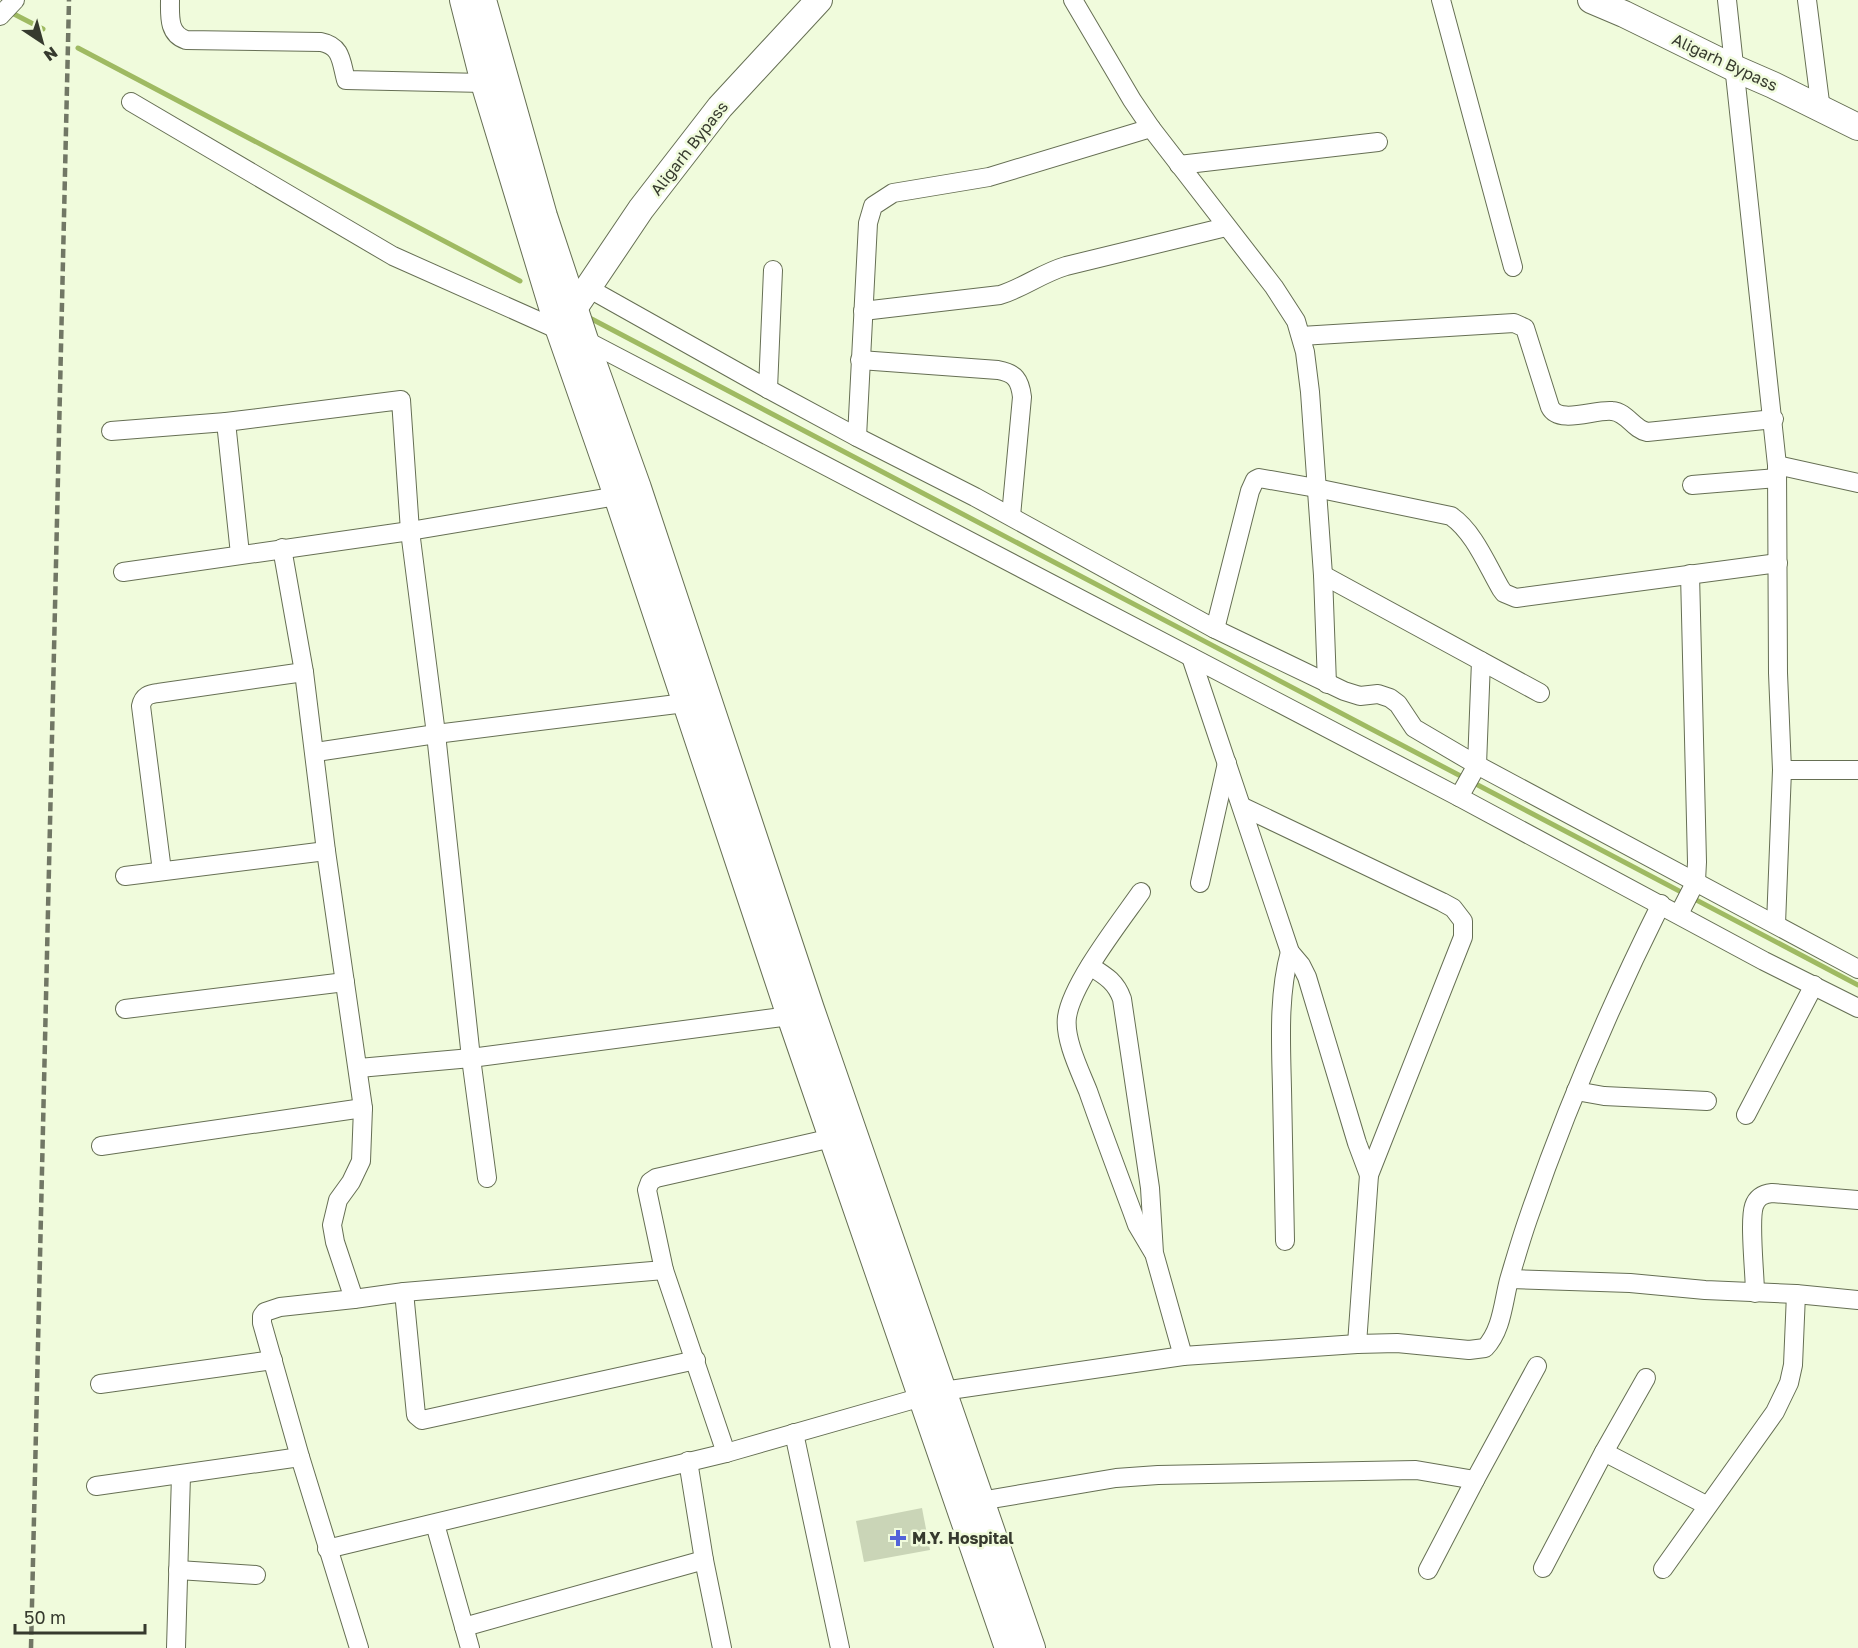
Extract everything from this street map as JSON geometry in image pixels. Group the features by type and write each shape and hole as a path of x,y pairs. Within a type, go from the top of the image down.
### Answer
{"main road":[{"path":"463,0 484,83 571,313 585,340 638,488 811,1009 932,1394 957,1504 1008,1648"},
{"path":"483,0 571,313 617,496 685,703 832,1138 932,1394 980,1501 1032,1648"},
{"name":"Aligarh Bypass","path":"571,313 641,209 720,107 819,0"},
{"name":"Aligarh Bypass","path":"1591,0 1623,7 1734,68 1858,127"}],"street":[{"path":"0,16 15,0"},
{"path":"170,0 171,26 179,38 186,40 321,42 330,44 338,51 346,80 484,83"},
{"path":"1073,0 1151,128 1274,286 1296,321 1301,336 1310,392 1323,575 1327,684"},
{"path":"1441,0 1513,267"},
{"path":"1728,0 1774,419 1777,472 1778,673 1782,770 1776,924"},
{"path":"1807,0 1821,110"},
{"path":"131,102 393,256 571,313 768,389 1011,516 1215,629 1327,684 1360,696 1378,694 1390,698 1398,704 1414,728 1469,780 1661,904 1687,897"},
{"path":"856,437 862,311 870,214 873,206 893,194 989,177 1151,128"},
{"path":"1179,165 1378,142"},
{"path":"862,311 1000,295 1065,266 1226,227"},
{"path":"768,389 773,270"},
{"path":"1301,336 1514,323 1525,328 1550,407 1552,411 1561,416 1618,412 1636,427 1647,432 1774,419"},
{"path":"585,340 1191,657 1469,780 1687,897 1776,924 1858,969"},
{"path":"860,360 998,370 1015,376 1020,384 1022,397 1011,516"},
{"path":"111,431 226,422 401,400 410,531 436,734 471,1058 488,1178"},
{"path":"226,422 240,554"},
{"path":"1692,485 1777,472 1858,483"},
{"path":"1215,629 1250,491 1255,480 1267,479 1451,516 1469,535 1504,593 1516,598 1778,563"},
{"path":"123,572 410,531 617,496"},
{"path":"282,548 316,752 326,851 363,1108 361,1161 351,1182 338,1200 332,1225 335,1242 354,1299"},
{"path":"1687,897 1697,862 1690,574"},
{"path":"1323,575 1540,693"},
{"path":"1191,657 1290,952 1301,964 1306,977 1369,1175"},
{"path":"1469,780 1481,661"},
{"path":"162,871 142,700 149,694 304,672"},
{"path":"316,752 436,734 685,703"},
{"path":"1200,883 1227,762"},
{"path":"1782,770 1858,770"},
{"path":"1243,807 1442,902 1453,908 1463,921 1463,937 1369,1175 1357,1344"},
{"path":"125,876 326,851"},
{"path":"1141,892 1090,966 1070,1007 1067,1026 1137,1225 1154,1253"},
{"path":"1687,897 1764,961 1858,1008"},
{"path":"327,1549 726,1453 932,1394 1183,1356 1357,1344 1397,1343 1469,1350 1485,1347 1497,1332 1528,1219 1576,1091 1611,1007 1661,904"},
{"path":"1285,1241 1282,1030 1285,971 1290,952"},
{"path":"1090,966 1116,985 1122,999 1150,1188 1154,1253 1183,1356"},
{"path":"125,1009 345,982"},
{"path":"1746,1115 1814,985"},
{"path":"359,1068 471,1058 790,1016"},
{"path":"1576,1091 1604,1096 1707,1101"},
{"path":"101,1146 363,1108"},
{"path":"726,1453 664,1270 647,1190 650,1182 656,1178 832,1138"},
{"path":"1755,1293 1753,1212 1758,1198 1763,1194 1772,1193 1858,1200"},
{"path":"359,1648 327,1549 262,1323 265,1311 280,1307 404,1292 664,1270"},
{"path":"1510,1279 1630,1283 1858,1300"},
{"path":"404,1292 416,1415 422,1420 696,1360"},
{"path":"1663,1569 1706,1505 1775,1412 1784,1395 1793,1365 1796,1294"},
{"path":"100,1384 273,1360"},
{"path":"1428,1569 1537,1366"},
{"path":"1543,1568 1646,1377"},
{"path":"794,1433 840,1648"},
{"path":"1604,1452 1706,1505"},
{"path":"96,1486 300,1457"},
{"path":"688,1461 704,1560 722,1648"},
{"path":"980,1501 1116,1478 1158,1475 1416,1470 1475,1480"},
{"path":"176,1648 181,1475"},
{"path":"435,1524 470,1648"},
{"path":"464,1627 704,1560"},
{"path":"178,1570 256,1575"}],"building":[{"path":"922,1508 930,1550 864,1562 856,1521"}],"waterway":[{"path":"10,12 43,29"},
{"path":"78,48 520,281"},
{"path":"586,316 1858,985"}],"railway":[{"path":"31,1648 69,0"}],"place":[{"name":"M.Y. Hospital","path":"898,1538"}]}
